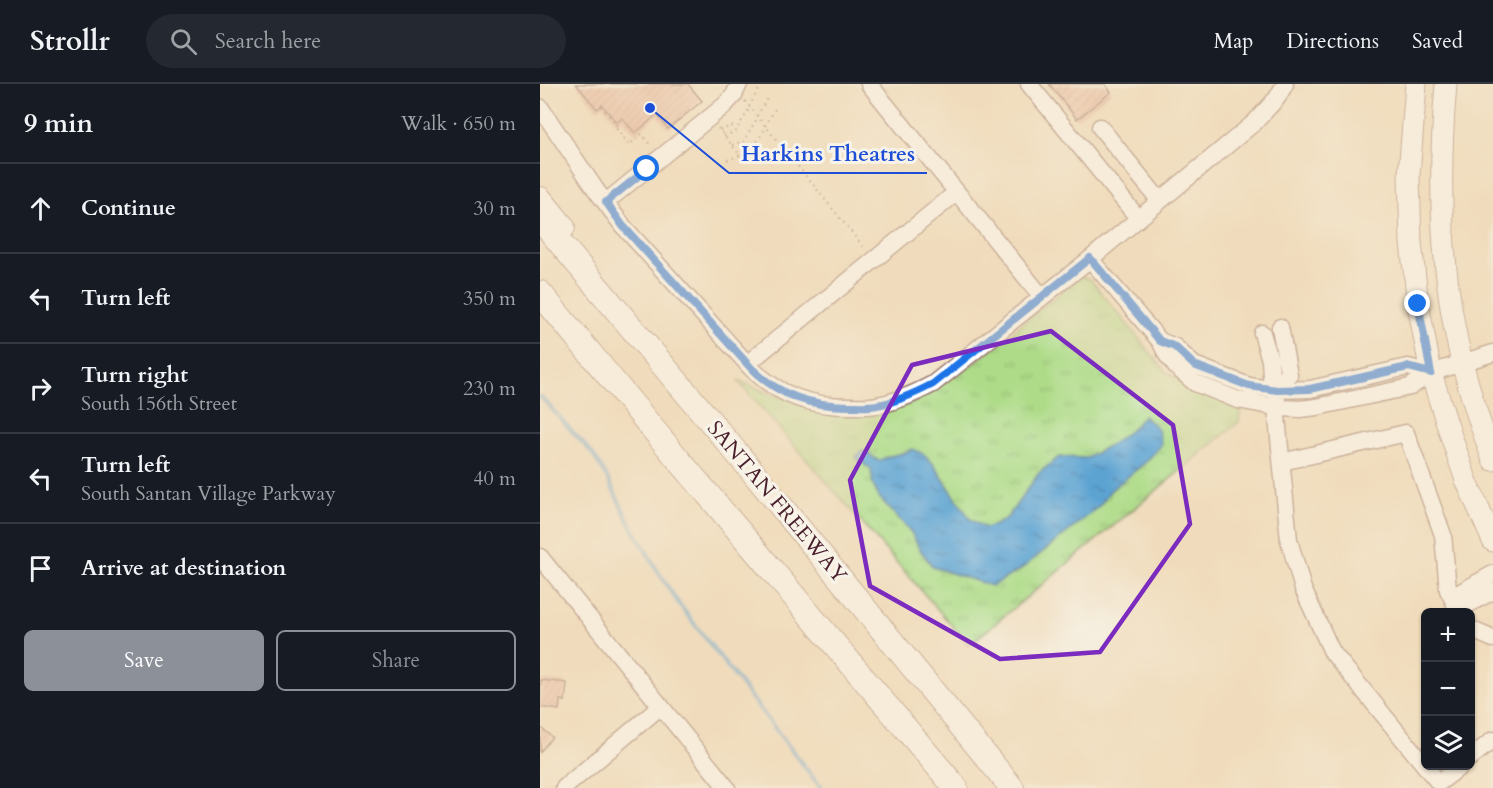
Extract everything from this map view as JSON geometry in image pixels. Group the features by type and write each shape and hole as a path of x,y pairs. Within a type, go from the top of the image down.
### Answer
{"highway":[{"path":"540,199 627,306 752,471"},
{"name":"SANTAN FREEWAY","path":"540,219 752,471 1012,788"},
{"path":"540,293 956,788"},
{"path":"540,304 565,322"}],"main road":[{"path":"1416,84 1409,175 1411,243 1418,304 1431,373 1448,427 1493,541"},
{"path":"1446,84 1440,180 1449,297 1462,363 1493,460"}],"street":[{"path":"869,84 1042,297"},
{"path":"1029,84 1138,218"},
{"path":"540,107 623,226 765,382 795,398 813,403 834,406 876,405 915,393 933,384 1256,122 1277,98 1285,84"},
{"path":"606,202 725,105 734,95 741,92"},
{"path":"1100,127 1160,201"},
{"path":"747,364 957,192"},
{"path":"1090,258 1160,341 1176,367 1195,383 1238,400 1276,407 1317,407 1410,387 1431,373 1493,353"},
{"path":"1280,327 1278,358 1271,376 1278,387 1276,407 1289,540 1303,588 1332,652 1441,786 1456,770"},
{"path":"1262,333 1278,358"},
{"path":"1160,341 1175,347 1194,365 1249,386 1310,389 1408,367 1431,373"},
{"path":"1282,462 1406,433 1443,536 1448,590 1456,607"},
{"path":"540,557 728,788"},
{"path":"1456,607 1493,574"},
{"path":"1456,607 1493,591"},
{"path":"1475,631 1493,639"},
{"path":"564,788 661,706"},
{"path":"1475,754 1493,740"}],"path":[{"path":"724,136 738,127 759,89"},
{"path":"741,92 749,107 869,253"},
{"path":"732,145 747,138 767,99"},
{"path":"601,106 629,145 642,134 652,147"},
{"path":"727,160 755,148 775,109"},
{"path":"715,124 740,155"},
{"path":"720,130 738,127"}],"highlighted area":[{"path":"1051,331 1173,425 1190,524 1100,652 1000,659 870,586 850,480 912,365"}],"green space":[{"path":"1081,276 1091,280 1166,372 1240,411 1239,422 969,645 737,380 831,414 881,413 915,402 974,363"}],"water":[{"path":"1143,416 1156,428 1160,435 1161,445 1146,462 1110,491 1100,505 1078,524 1020,570 992,586 933,567 911,532 879,497 873,485 871,469 855,458 862,450 879,461 913,449 925,455 970,519 985,528 1007,518 1039,473 1059,457 1087,458 1115,442 1134,427"}],"building":[{"path":"576,84 688,84 702,101 668,129 657,115 635,133 622,118 617,123 602,105 597,109"},
{"path":"1049,84 1105,84 1111,92 1077,119"},
{"path":"541,680 567,683 565,701 560,700 559,710 540,707"},
{"path":"540,727 552,737 540,752"}],"waterway":[{"path":"540,396 592,453 607,477 627,518 679,604 821,788"}],"place":[{"name":"Harkins Theatres","path":"650,108"}],"route":[{"path":"647,169 606,202 623,226 765,382 795,398 813,403 841,406 876,405 915,393 933,384 1090,258 1160,341 1175,347 1194,365 1249,386 1277,390 1310,389 1408,367 1431,373 1418,304"}]}
